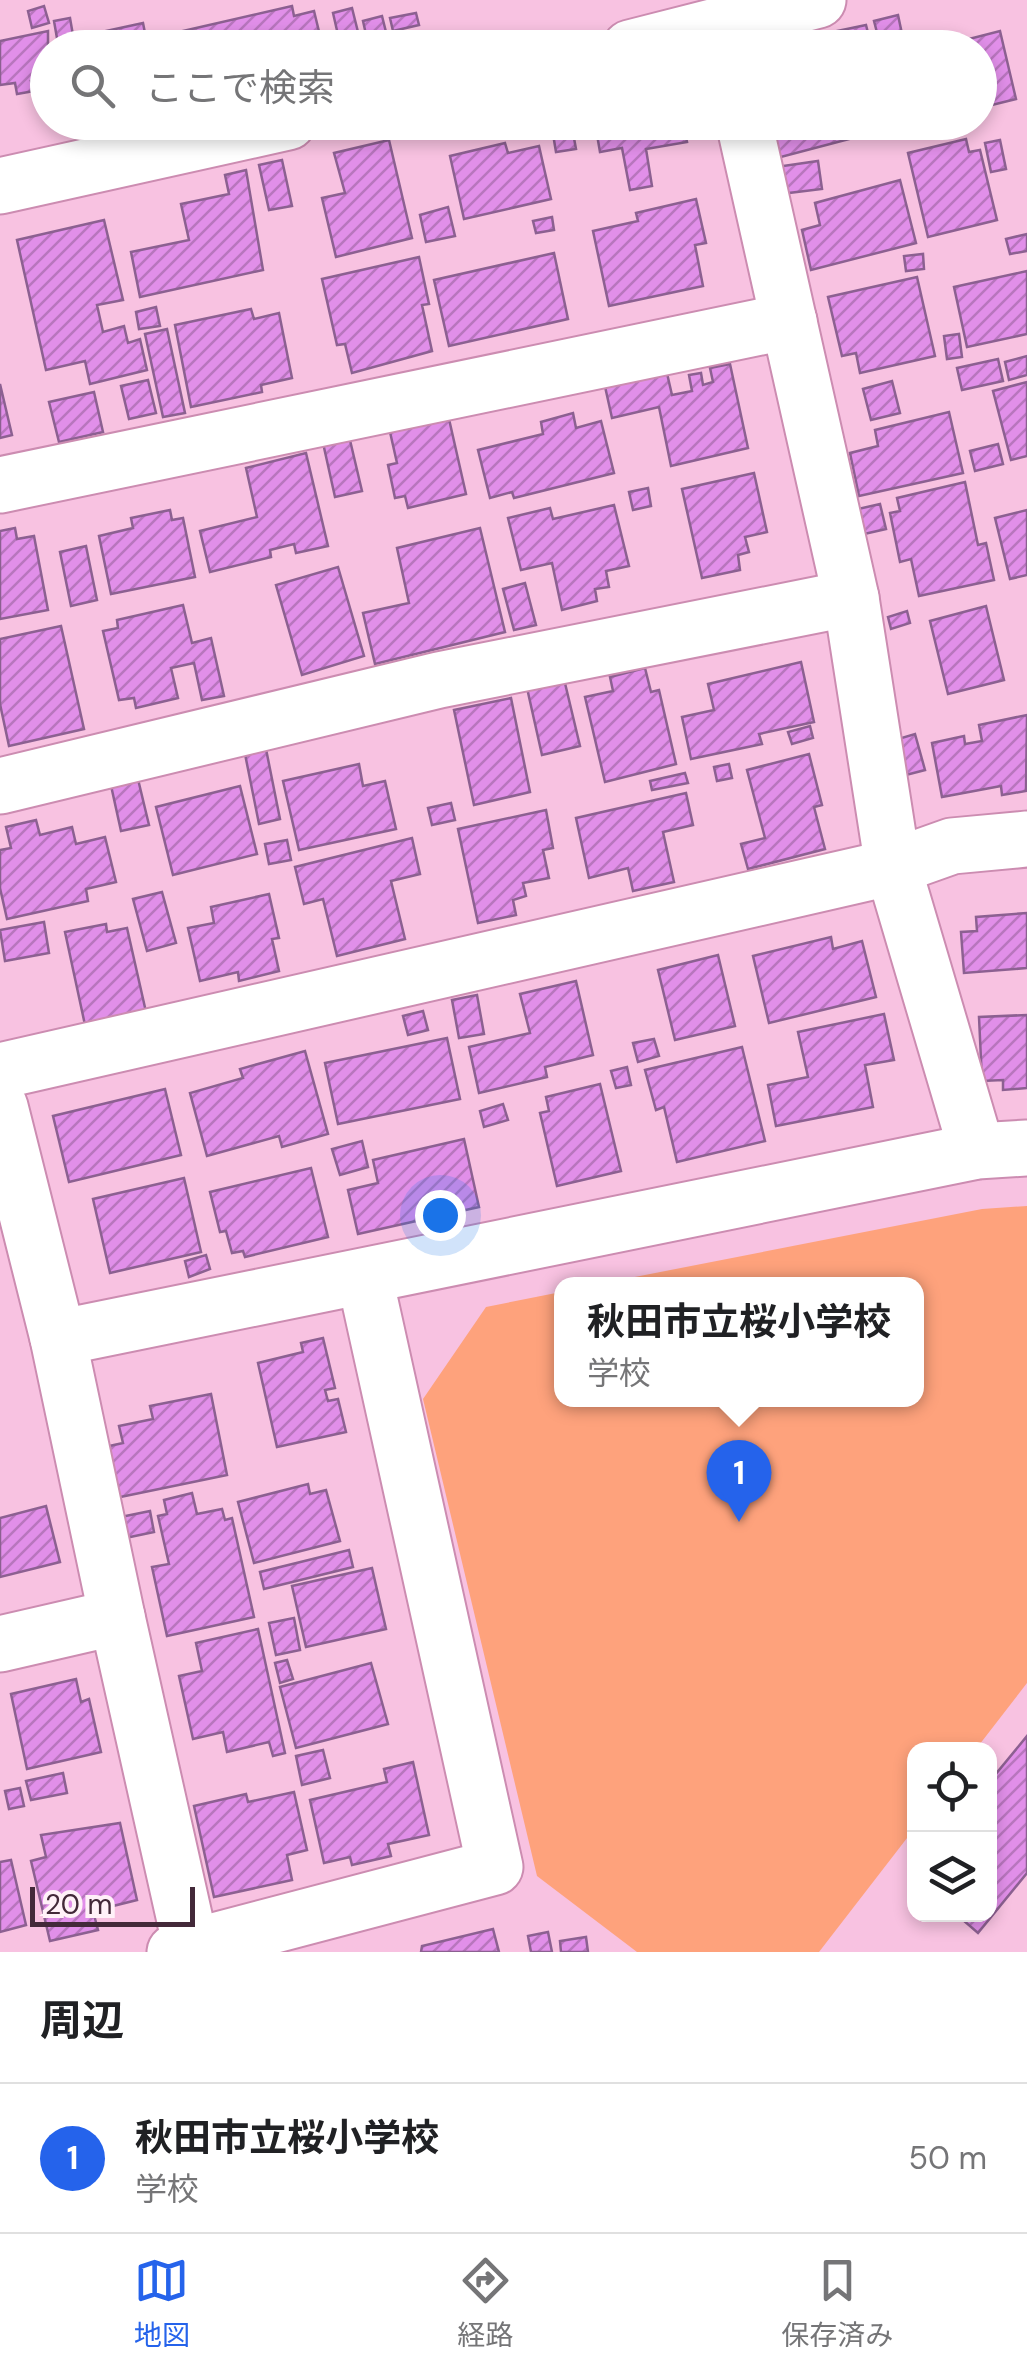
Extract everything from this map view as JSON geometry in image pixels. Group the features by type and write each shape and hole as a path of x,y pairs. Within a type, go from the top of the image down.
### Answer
{"street":[{"path":"742,30 818,0"},
{"path":"0,186 207,140"},
{"path":"58,1338 1002,1149 892,866 851,598 748,140"},
{"path":"0,485 789,321"},
{"path":"0,786 439,680 851,598"},
{"path":"0,1070 892,866 952,846 1027,839"},
{"path":"0,1107 58,1338 183,1950 495,1867 366,1279"},
{"path":"0,1644 117,1617"}],"shaded area":[{"path":"1027,1206 1027,1683 981,1742 907,1742 907,1838 819,1952 637,1952 537,1876 423,1399 486,1307 554,1293 554,1407 924,1407 924,1277 635,1277 982,1209"}],"building":[{"path":"44,6 49,23 32,28 28,11"},
{"path":"292,6 294,16 314,11 319,30 187,30"},
{"path":"352,8 358,30 337,30 333,13"},
{"path":"416,13 419,25 393,30 390,18"},
{"path":"898,15 901,30 876,30 874,21"},
{"path":"382,16 386,30 365,30 363,21"},
{"path":"70,18 72,30 56,30 54,21"},
{"path":"143,23 144,30 111,30"},
{"path":"866,25 867,30 842,30"},
{"path":"1000,31 1016,99 997,104"},
{"path":"30,35 30,92 17,94 15,83 0,85 0,41"},
{"path":"389,140 412,238 336,257 322,198 345,193 334,153"},
{"path":"554,140 574,140 576,149 556,152"},
{"path":"598,140 687,142 646,149 652,186 630,190 622,148 600,152"},
{"path":"772,140 845,140 777,158"},
{"path":"962,140 966,140 969,152 980,150 997,220 928,237 908,153"},
{"path":"1000,140 1006,169 991,172 985,143"},
{"path":"505,143 508,153 539,146 551,199 464,219 450,156"},
{"path":"282,160 292,206 269,210 259,165"},
{"path":"818,161 822,189 780,194 776,167"},
{"path":"246,170 263,270 140,297 131,252 189,240 181,204 229,194 225,175"},
{"path":"900,180 916,243 811,270 802,230 820,225 815,203"},
{"path":"696,199 706,243 695,245 703,286 609,306 593,231 638,221 636,213"},
{"path":"448,207 455,236 426,242 420,215"},
{"path":"552,217 554,230 536,233 533,221"},
{"path":"104,220 123,300 97,305 103,332 124,326 128,343 140,339 147,370 90,384 85,361 46,370 17,240"},
{"path":"1027,234 1027,251 1010,254 1006,239"},
{"path":"554,253 568,319 449,346 434,280"},
{"path":"923,254 924,269 906,271 904,256"},
{"path":"419,257 429,304 422,305 432,351 352,373 345,344 337,345 322,279"},
{"path":"1027,271 1027,334 967,347 954,287"},
{"path":"917,277 935,356 860,373 856,353 842,356 828,297"},
{"path":"156,307 160,326 139,329 136,312"},
{"path":"251,309 254,319 279,313 292,378 261,385 262,392 191,407 175,325"},
{"path":"167,329 185,413 163,417 145,334"},
{"path":"959,334 962,357 947,359 944,336"},
{"path":"1027,356 1027,375 1009,380 1005,362"},
{"path":"998,359 1003,381 962,390 957,368"},
{"path":"730,364 748,448 671,466 659,407 612,418 604,382 666,369 672,395 692,391 689,375 701,373 703,385 713,382 710,368"},
{"path":"148,380 156,413 129,419 121,386"},
{"path":"892,381 900,413 871,420 863,389"},
{"path":"1027,382 1027,456 1011,460 993,391"},
{"path":"0,384 12,435 0,438"},
{"path":"94,392 103,432 59,442 49,402"},
{"path":"949,412 963,473 859,496 850,453 878,446 875,430"},
{"path":"573,413 576,428 601,421 614,473 514,498 512,492 490,498 478,450 543,434 541,422"},
{"path":"449,419 466,494 408,508 405,496 395,498 388,465 397,463 390,432"},
{"path":"349,436 362,491 335,497 323,443"},
{"path":"998,444 1003,464 975,471 970,451"},
{"path":"306,453 328,546 296,553 294,544 270,550 271,557 210,572 200,531 257,517 246,468"},
{"path":"754,473 767,532 745,537 749,552 738,555 740,570 702,578 682,489"},
{"path":"965,482 978,545 986,543 994,580 919,596 911,559 900,562 890,513 900,511 897,498"},
{"path":"648,488 651,506 633,510 629,492"},
{"path":"880,504 886,529 851,537 845,512"},
{"path":"614,505 629,566 606,571 609,587 595,589 597,601 562,610 552,563 521,570 508,518 550,508 553,519"},
{"path":"170,510 172,520 183,518 195,577 111,594 99,536 133,528 131,518"},
{"path":"1027,510 1027,575 1010,579 995,518"},
{"path":"15,528 17,539 34,536 48,610 0,619 0,531"},
{"path":"480,528 505,632 375,664 363,613 409,603 397,548"},
{"path":"86,546 97,600 71,606 60,552"},
{"path":"338,567 364,656 302,675 276,585"},
{"path":"525,583 536,625 514,630 503,589"},
{"path":"183,605 192,643 211,638 224,696 202,700 194,663 171,668 178,698 136,708 134,698 119,700 103,631 118,628 117,620"},
{"path":"986,606 1004,680 948,694 930,621"},
{"path":"907,611 910,623 891,629 888,617"},
{"path":"61,626 84,729 9,746 0,704 0,639"},
{"path":"801,662 814,722 759,734 762,744 691,759 682,717 714,710 708,684"},
{"path":"645,668 651,692 659,690 676,764 605,782 585,697 613,691 610,677"},
{"path":"564,679 580,746 542,755 527,688"},
{"path":"511,698 530,792 474,805 454,710"},
{"path":"1027,715 1026,791 1002,795 1001,786 942,797 932,743 964,736 965,744 982,741 979,725"},
{"path":"810,726 813,738 792,744 788,732"},
{"path":"915,734 925,770 906,775 898,739"},
{"path":"266,749 280,819 259,824 245,754"},
{"path":"809,754 822,805 814,807 825,849 748,869 741,844 765,838 747,770"},
{"path":"359,764 363,786 385,781 396,829 299,850 283,781"},
{"path":"729,764 732,778 717,781 714,767"},
{"path":"685,773 688,783 652,790 650,781"},
{"path":"137,775 149,825 121,831 110,781"},
{"path":"240,786 257,854 173,875 156,807"},
{"path":"686,793 693,825 663,832 674,882 633,891 628,868 589,878 576,818"},
{"path":"451,803 455,820 432,825 428,808"},
{"path":"546,810 553,848 543,850 549,878 523,883 526,896 513,900 516,915 478,923 458,829"},
{"path":"36,820 40,835 72,827 76,844 105,837 116,882 86,889 88,901 7,919 0,888 0,850 11,848 6,827"},
{"path":"412,838 420,874 391,881 405,939 337,956 323,899 304,904 295,867"},
{"path":"287,840 291,860 269,864 265,844"},
{"path":"162,892 176,943 147,951 133,899"},
{"path":"269,894 279,938 272,939 279,971 239,981 238,972 200,981 188,928 214,923 211,907"},
{"path":"1027,913 1027,968 964,973 961,932 977,931 976,917"},
{"path":"44,922 49,953 5,961 0,930"},
{"path":"106,924 107,932 127,928 146,1012 85,1025 65,932"},
{"path":"831,937 833,949 862,941 876,997 769,1023 753,956"},
{"path":"718,955 735,1026 675,1040 658,970"},
{"path":"576,981 593,1055 545,1067 547,1077 479,1093 469,1047 530,1033 520,994"},
{"path":"477,995 484,1034 459,1038 452,1000"},
{"path":"423,1011 428,1030 408,1035 403,1016"},
{"path":"884,1014 894,1060 865,1065 873,1107 776,1126 768,1085 808,1077 798,1032"},
{"path":"1027,1015 1027,1088 1003,1090 1003,1080 982,1081 979,1017"},
{"path":"447,1038 460,1099 338,1124 325,1063"},
{"path":"654,1039 659,1056 638,1062 633,1043"},
{"path":"742,1047 765,1141 677,1162 664,1107 656,1110 645,1070"},
{"path":"305,1051 328,1134 282,1147 279,1136 207,1156 190,1093 243,1078 240,1069"},
{"path":"627,1067 631,1085 616,1088 611,1071"},
{"path":"600,1084 621,1171 557,1186 540,1113 549,1111 546,1097"},
{"path":"165,1089 181,1155 69,1182 53,1116"},
{"path":"503,1104 508,1120 484,1127 480,1111"},
{"path":"464,1139 479,1207 358,1234 348,1190 378,1183 373,1160"},
{"path":"362,1141 368,1167 340,1175 332,1149"},
{"path":"311,1168 328,1237 245,1257 243,1251 232,1253 226,1231 220,1232 210,1192"},
{"path":"184,1178 201,1252 110,1273 93,1199"},
{"path":"206,1255 210,1269 189,1277 185,1261"},
{"path":"323,1338 335,1388 325,1390 328,1401 338,1399 346,1432 277,1447 258,1363 303,1352 301,1343"},
{"path":"211,1394 227,1475 101,1501 91,1450 123,1443 119,1426 153,1419 150,1406"},
{"path":"308,1484 310,1494 326,1490 340,1541 254,1563 238,1502"},
{"path":"192,1493 197,1514 222,1509 225,1520 232,1518 254,1617 167,1636 152,1567 169,1564 158,1516 167,1514 164,1500"},
{"path":"46,1506 60,1562 0,1577 0,1518"},
{"path":"150,1511 154,1532 116,1540 111,1519"},
{"path":"349,1550 353,1567 264,1589 260,1572"},
{"path":"372,1568 386,1629 306,1647 292,1586"},
{"path":"294,1618 300,1650 276,1655 269,1623"},
{"path":"258,1629 285,1753 273,1756 269,1742 227,1752 223,1732 193,1739 179,1676 202,1671 196,1643"},
{"path":"287,1660 293,1679 280,1683 275,1663"},
{"path":"371,1663 388,1724 296,1748 280,1687"},
{"path":"76,1679 81,1702 89,1699 101,1752 27,1769 11,1694"},
{"path":"1027,1736 1027,1873 997,1910 997,1832 997,1772"},
{"path":"323,1750 330,1778 302,1785 296,1756"},
{"path":"413,1762 429,1835 388,1844 391,1856 352,1865 350,1857 324,1863 310,1800 387,1782 384,1769"},
{"path":"63,1773 67,1793 31,1800 26,1781"},
{"path":"20,1788 24,1806 9,1809 5,1791"},
{"path":"294,1792 307,1850 287,1855 292,1880 214,1897 194,1806 246,1794 248,1802"},
{"path":"120,1823 137,1900 93,1911 98,1930 50,1941 31,1861 46,1857 41,1835"},
{"path":"11,1860 26,1925 0,1932 0,1862"},
{"path":"965,1922 987,1922 978,1933"},
{"path":"493,1929 499,1952 421,1952 422,1946"},
{"path":"548,1932 552,1952 531,1952 528,1936"},
{"path":"586,1937 588,1952 561,1952 560,1941"}],"place":[{"name":"秋田市立桜小学校","path":"739,1522"}]}
